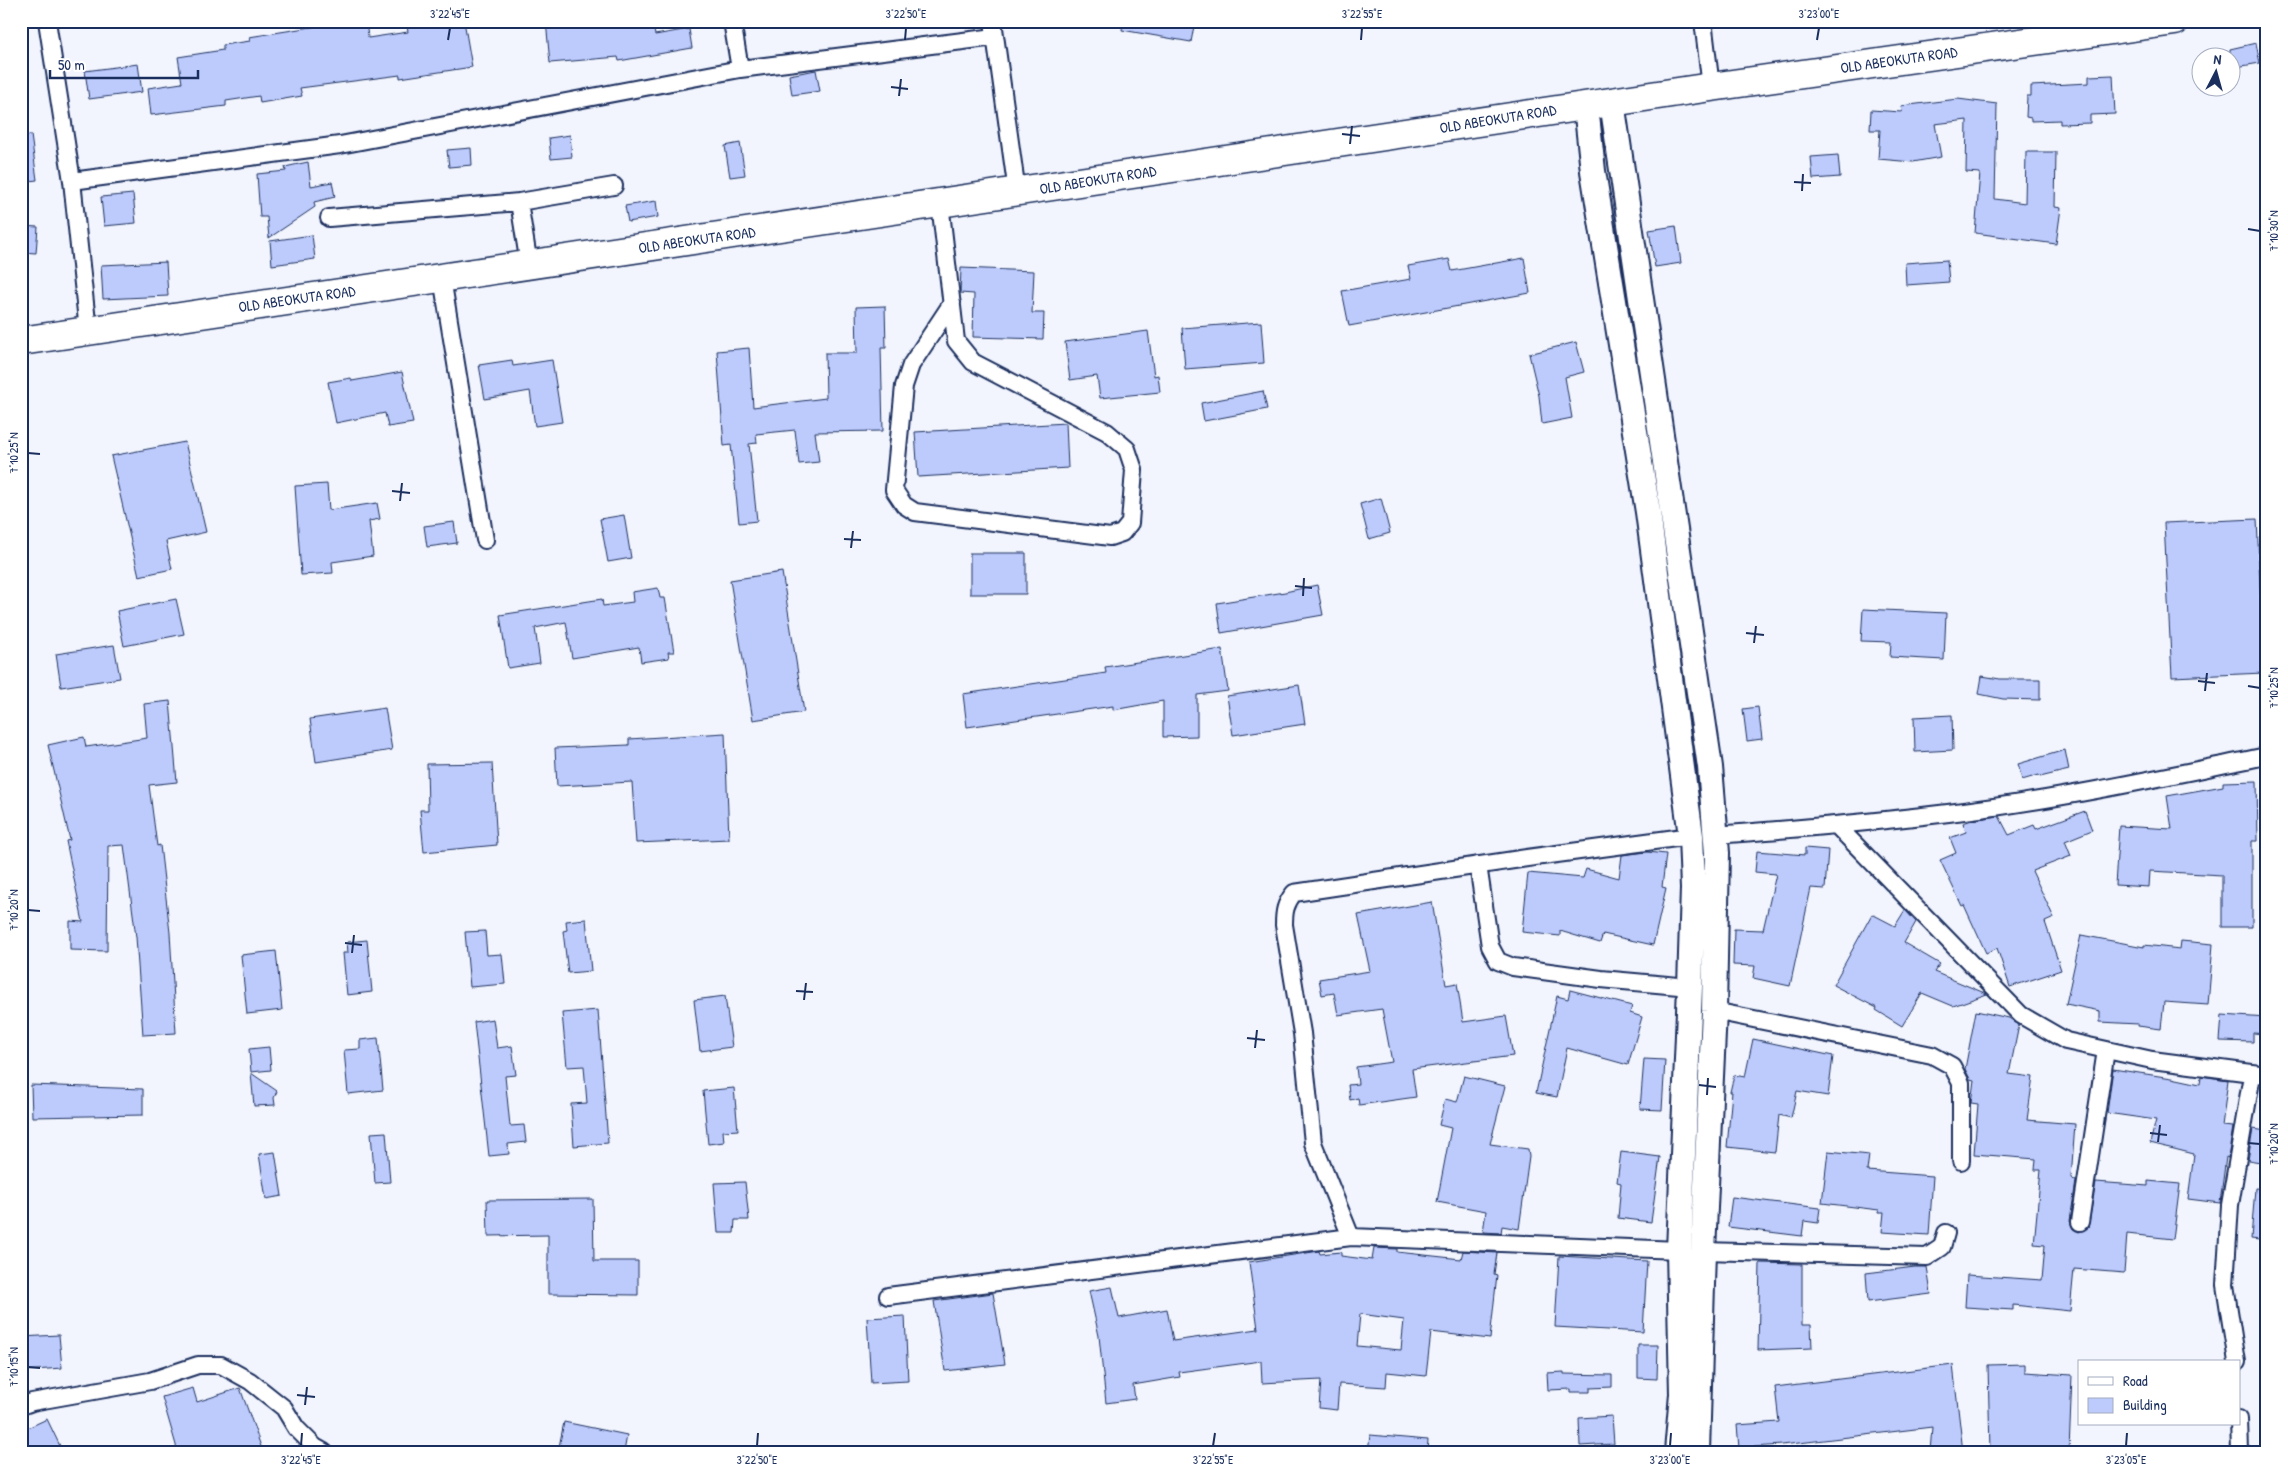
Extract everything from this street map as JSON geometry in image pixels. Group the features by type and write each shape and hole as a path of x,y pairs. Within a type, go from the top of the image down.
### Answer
{"highway":[{"name":"OLD ABEOKUTA ROAD","path":"21,341 1711,87 2175,21"}],"street":[{"path":"47,21 72,181 88,331"},
{"path":"732,21 740,69"},
{"path":"1703,21 1711,87"},
{"path":"72,181 340,145 740,69 994,29 1017,192"},
{"path":"1599,104 1708,757 1715,835 1714,1011 1703,1251 1698,1452"},
{"path":"1599,104 1593,171 1648,512 1691,836 1693,888 1679,1250 1682,1394 1677,1452"},
{"path":"330,218 519,202 614,186"},
{"path":"519,202 529,265"},
{"path":"940,203 952,303 956,341 974,362 1107,432 1127,449 1134,470 1130,523 1122,533 1110,537 915,512 904,505 894,490 904,386 911,366 952,303"},
{"path":"442,278 485,540"},
{"path":"1715,835 1837,826 1995,807 2110,787 2267,756"},
{"path":"1837,826 2021,1015 2066,1040 2152,1060 2260,1075 2230,1206 2225,1285 2237,1360"},
{"path":"1352,1236 1313,1143 1302,1033 1284,925 1284,909 1294,893 1478,865 1691,836"},
{"path":"1478,865 1490,946 1498,961 1513,967 1601,979 1690,987"},
{"path":"1714,1011 1932,1055 1952,1066 1961,1084 1961,1161"},
{"path":"2080,1222 2106,1050"},
{"path":"1703,1251 1927,1257 1942,1247 1946,1233"},
{"path":"888,1296 1352,1236 1679,1250"},
{"path":"21,1406 32,1402 150,1381 198,1365 221,1365 250,1381 284,1408 296,1428 315,1447 324,1452"},
{"path":"2239,1426 2240,1452"}],"building":[{"path":"366,21 368,38 408,32 406,21 464,21 472,67 400,78 400,75 300,88 302,96 260,103 259,96 226,101 226,106 151,115 148,88 182,83 178,57 223,50 223,45 250,41 249,37 318,26 317,23"},
{"path":"546,21 608,21 609,27 652,21 655,35 689,29 692,48 619,61 618,57 550,63"},
{"path":"1123,21 1195,21 1191,42 1122,30"},
{"path":"2256,43 2260,63 2240,66 2240,48 2234,48"},
{"path":"138,64 142,92 89,99 85,71"},
{"path":"816,70 820,91 792,95 789,75"},
{"path":"2113,75 2115,114 2090,115 2090,123 2060,124 2060,120 2031,121 2031,118 2026,117 2027,96 2031,96 2031,86 2089,83 2089,76"},
{"path":"1958,99 1997,104 1995,199 2025,203 2026,152 2056,152 2055,207 2061,208 2056,244 1975,233 1980,173 1966,172 1967,120 1935,124 1941,157 1913,162 1878,159 1880,130 1870,130 1871,110 1902,112 1901,106"},
{"path":"31,135 37,180 21,182 21,136"},
{"path":"570,135 572,157 551,159 549,138"},
{"path":"740,143 745,175 730,177 725,146"},
{"path":"471,148 472,165 449,167 447,150"},
{"path":"1838,155 1840,177 1813,179 1811,157"},
{"path":"308,162 311,186 332,182 335,197 314,202 315,207 269,238 267,217 260,217 257,174 286,171 285,167"},
{"path":"133,194 136,223 104,226 101,197"},
{"path":"656,201 658,217 628,222 625,206"},
{"path":"21,226 38,227 36,253 21,252"},
{"path":"1676,226 1681,263 1655,267 1649,230"},
{"path":"312,235 315,259 272,265 270,241"},
{"path":"1524,258 1530,293 1349,326 1342,291 1411,279 1408,266 1449,259 1452,271"},
{"path":"1947,260 1949,282 1906,285 1905,263"},
{"path":"166,262 168,296 103,299 101,265"},
{"path":"961,268 1034,271 1032,313 1044,313 1043,339 973,337 974,294 960,293"},
{"path":"885,306 886,348 881,348 883,431 815,432 819,462 799,464 795,430 756,434 757,443 749,444 757,521 739,523 731,445 724,446 717,351 749,348 753,407 826,398 825,353 857,353 856,307"},
{"path":"1261,322 1264,363 1185,369 1182,328"},
{"path":"1148,331 1154,376 1158,375 1160,392 1100,398 1097,376 1070,380 1065,342"},
{"path":"1576,342 1584,372 1565,377 1572,418 1542,424 1539,396 1529,354"},
{"path":"512,360 513,366 552,360 562,422 535,426 530,391 485,399 479,365"},
{"path":"402,372 413,423 388,427 385,413 336,423 328,382 351,378 352,381"},
{"path":"1263,391 1267,409 1204,421 1201,403"},
{"path":"1066,423 1068,468 918,477 915,432"},
{"path":"185,442 206,532 166,541 172,569 139,576 111,456"},
{"path":"327,484 329,510 377,503 380,519 369,521 373,556 332,562 333,573 301,575 295,486"},
{"path":"1381,498 1390,533 1369,539 1360,504"},
{"path":"624,515 631,558 608,562 600,519"},
{"path":"2257,519 2264,673 2172,677 2164,523"},
{"path":"454,522 457,543 427,547 424,526"},
{"path":"970,553 1026,553 1026,594 970,594"},
{"path":"782,572 804,712 753,720 730,580"},
{"path":"1317,585 1323,615 1221,633 1217,603"},
{"path":"658,588 660,598 665,598 674,652 668,652 669,658 641,662 639,647 572,658 566,622 535,628 540,663 508,668 500,615 602,599 603,606 633,602 632,592"},
{"path":"176,599 184,634 124,646 117,611"},
{"path":"1863,609 1946,613 1944,660 1890,657 1891,642 1861,641"},
{"path":"114,645 120,678 61,687 56,654"},
{"path":"1222,649 1228,691 1197,695 1197,736 1163,737 1163,701 1113,710 1113,706 967,727 963,694 1106,673 1105,667"},
{"path":"1982,676 2000,679 2040,679 2040,700 2003,699 1979,694"},
{"path":"1299,685 1305,724 1233,735 1227,696"},
{"path":"170,701 177,782 149,785 157,846 160,845 170,933 176,1033 143,1035 136,937 124,845 108,846 107,951 70,950 70,921 83,922 66,841 70,840 48,745 84,737 86,747 147,738 144,704"},
{"path":"1758,707 1762,739 1747,741 1743,709"},
{"path":"385,708 392,750 316,762 310,719"},
{"path":"1952,715 1953,750 1915,752 1914,717"},
{"path":"725,733 729,839 636,843 632,782 557,786 555,748 629,745 629,739"},
{"path":"2065,750 2069,770 2022,780 2018,764"},
{"path":"492,763 497,845 424,852 420,810 428,810 427,764"},
{"path":"2257,781 2258,841 2252,841 2252,927 2222,927 2222,875 2150,871 2149,887 2115,885 2119,826 2172,829 2167,796 2223,786 2223,782"},
{"path":"2085,811 2092,830 2065,841 2071,856 2032,871 2054,918 2045,922 2061,970 2010,987 1997,948 1986,953 1964,905 1962,906 1940,860 1956,853 1950,838 1966,832 1963,823 1999,816 2009,835 2034,825 2036,829"},
{"path":"1805,848 1828,850 1825,889 1811,888 1790,986 1753,978 1755,966 1733,965 1734,929 1763,930 1776,874 1755,872 1757,851 1805,855"},
{"path":"1647,852 1666,854 1662,887 1666,888 1653,945 1603,934 1600,943 1560,931 1560,936 1522,932 1528,873 1583,878 1586,869 1619,878 1622,855"},
{"path":"1432,902 1446,985 1457,983 1463,1022 1506,1016 1513,1056 1412,1069 1416,1097 1359,1105 1358,1098 1350,1100 1348,1085 1358,1084 1356,1067 1392,1062 1382,1009 1338,1015 1334,993 1322,995 1319,979 1370,971 1358,915"},
{"path":"1905,910 1916,922 1904,943 1940,964 1934,972 1987,994 1953,1006 1922,993 1902,1026 1876,1010 1877,1008 1833,985 1872,914 1895,926"},
{"path":"586,919 591,971 568,973 563,931 567,930 566,921"},
{"path":"485,931 487,955 502,954 505,984 470,987 465,932"},
{"path":"2081,935 2144,947 2144,945 2180,949 2181,941 2213,944 2208,1005 2164,1002 2161,1029 2138,1026 2138,1024 2100,1022 2100,1011 2066,1004"},
{"path":"367,940 372,992 347,995 343,953 348,953 347,942"},
{"path":"276,951 282,1010 247,1014 241,955"},
{"path":"1570,990 1632,1006 1630,1013 1642,1017 1628,1065 1567,1048 1557,1097 1536,1093 1557,996 1568,999"},
{"path":"725,996 732,1047 700,1051 694,1000"},
{"path":"598,1010 608,1143 574,1146 571,1104 587,1103 584,1066 567,1067 562,1013"},
{"path":"1976,1011 2009,1018 2019,1025 2009,1074 2033,1077 2027,1120 2075,1124 2071,1178 2076,1181 2070,1221 2073,1229 2079,1232 2088,1228 2096,1182 2148,1186 2148,1181 2180,1184 2173,1239 2127,1234 2124,1273 2074,1269 2070,1311 2013,1305 2013,1310 1965,1307 1967,1275 2042,1280 2045,1245 2034,1244 2041,1170 2035,1170 2036,1159 1974,1154 1978,1104 1971,1103 1974,1080 1970,1079 1965,1069"},
{"path":"2222,1015 2267,1018 2267,1034 2253,1033 2253,1042 2220,1041"},
{"path":"493,1019 497,1048 512,1046 516,1075 505,1076 510,1126 524,1125 526,1142 508,1144 509,1154 489,1156 474,1022"},
{"path":"378,1038 383,1090 348,1094 344,1050 360,1049 360,1040"},
{"path":"1753,1039 1833,1056 1828,1096 1797,1091 1791,1118 1779,1115 1775,1152 1727,1147 1732,1092 1730,1092 1734,1075 1745,1077"},
{"path":"269,1047 271,1070 251,1072 249,1049"},
{"path":"1644,1059 1665,1060 1662,1110 1640,1109"},
{"path":"2113,1069 2200,1084 2201,1076 2228,1080 2222,1126 2233,1127 2228,1158 2226,1157 2220,1203 2188,1199 2194,1154 2150,1143 2156,1120 2107,1113"},
{"path":"251,1073 277,1091 274,1098 275,1105 254,1106"},
{"path":"1464,1076 1505,1086 1490,1144 1528,1149 1529,1157 1519,1229 1502,1226 1501,1233 1483,1232 1486,1211 1437,1202 1451,1128 1439,1125 1445,1099 1457,1102"},
{"path":"31,1085 143,1089 143,1115 32,1117"},
{"path":"734,1088 738,1130 723,1131 724,1142 708,1144 703,1091"},
{"path":"2253,1129 2267,1131 2267,1163 2248,1160"},
{"path":"386,1132 390,1182 375,1183 371,1133"},
{"path":"1828,1151 1869,1155 1867,1171 1933,1176 1929,1235 1882,1232 1884,1212 1822,1203"},
{"path":"275,1152 282,1196 266,1199 259,1154"},
{"path":"1621,1152 1660,1157 1651,1222 1618,1218 1621,1183 1617,1182"},
{"path":"745,1182 749,1220 735,1220 734,1233 718,1233 714,1183"},
{"path":"2255,1188 2267,1189 2267,1241 2251,1239"},
{"path":"1732,1197 1820,1208 1818,1223 1804,1221 1802,1236 1728,1227"},
{"path":"593,1199 594,1261 638,1261 638,1295 548,1294 548,1235 488,1236 487,1200"},
{"path":"1374,1248 1397,1249 1397,1252 1461,1259 1463,1251 1497,1253 1494,1274 1497,1275 1490,1339 1431,1332 1426,1376 1387,1372 1386,1387 1339,1384 1337,1410 1319,1408 1321,1380 1262,1383 1261,1361 1179,1372 1180,1377 1133,1385 1135,1399 1106,1403 1099,1336 1089,1291 1112,1287 1119,1318 1167,1309 1173,1341 1258,1329 1249,1262 1319,1251 1320,1254 1341,1252 1341,1256 1372,1260","holes":["1360,1314 1404,1320 1401,1350 1357,1346"]},
{"path":"1559,1256 1647,1261 1643,1332 1555,1327"},
{"path":"1760,1263 1802,1264 1802,1325 1811,1325 1812,1348 1758,1350"},
{"path":"1927,1267 1931,1294 1868,1302 1866,1273"},
{"path":"993,1293 1005,1364 945,1371 934,1301"},
{"path":"905,1316 908,1381 871,1383 867,1318"},
{"path":"59,1335 62,1368 21,1371 21,1337"},
{"path":"1638,1345 1658,1345 1657,1379 1638,1378"},
{"path":"2025,1364 2025,1372 2072,1375 2069,1452 1990,1452 1988,1365"},
{"path":"1953,1365 1963,1452 1930,1452 1932,1427 1782,1445 1739,1448 1737,1425 1779,1422 1775,1387"},
{"path":"1564,1372 1564,1374 1612,1375 1612,1387 1590,1388 1590,1392 1571,1392 1571,1389 1548,1390 1547,1373"},
{"path":"193,1388 197,1402 240,1388 263,1452 178,1452 162,1397"},
{"path":"1612,1416 1614,1444 1580,1446 1579,1418"},
{"path":"47,1419 60,1446 48,1452 21,1452 21,1431"},
{"path":"564,1422 627,1435 624,1452 558,1452"},
{"path":"1370,1435 1428,1440 1427,1452 1368,1452"}]}
